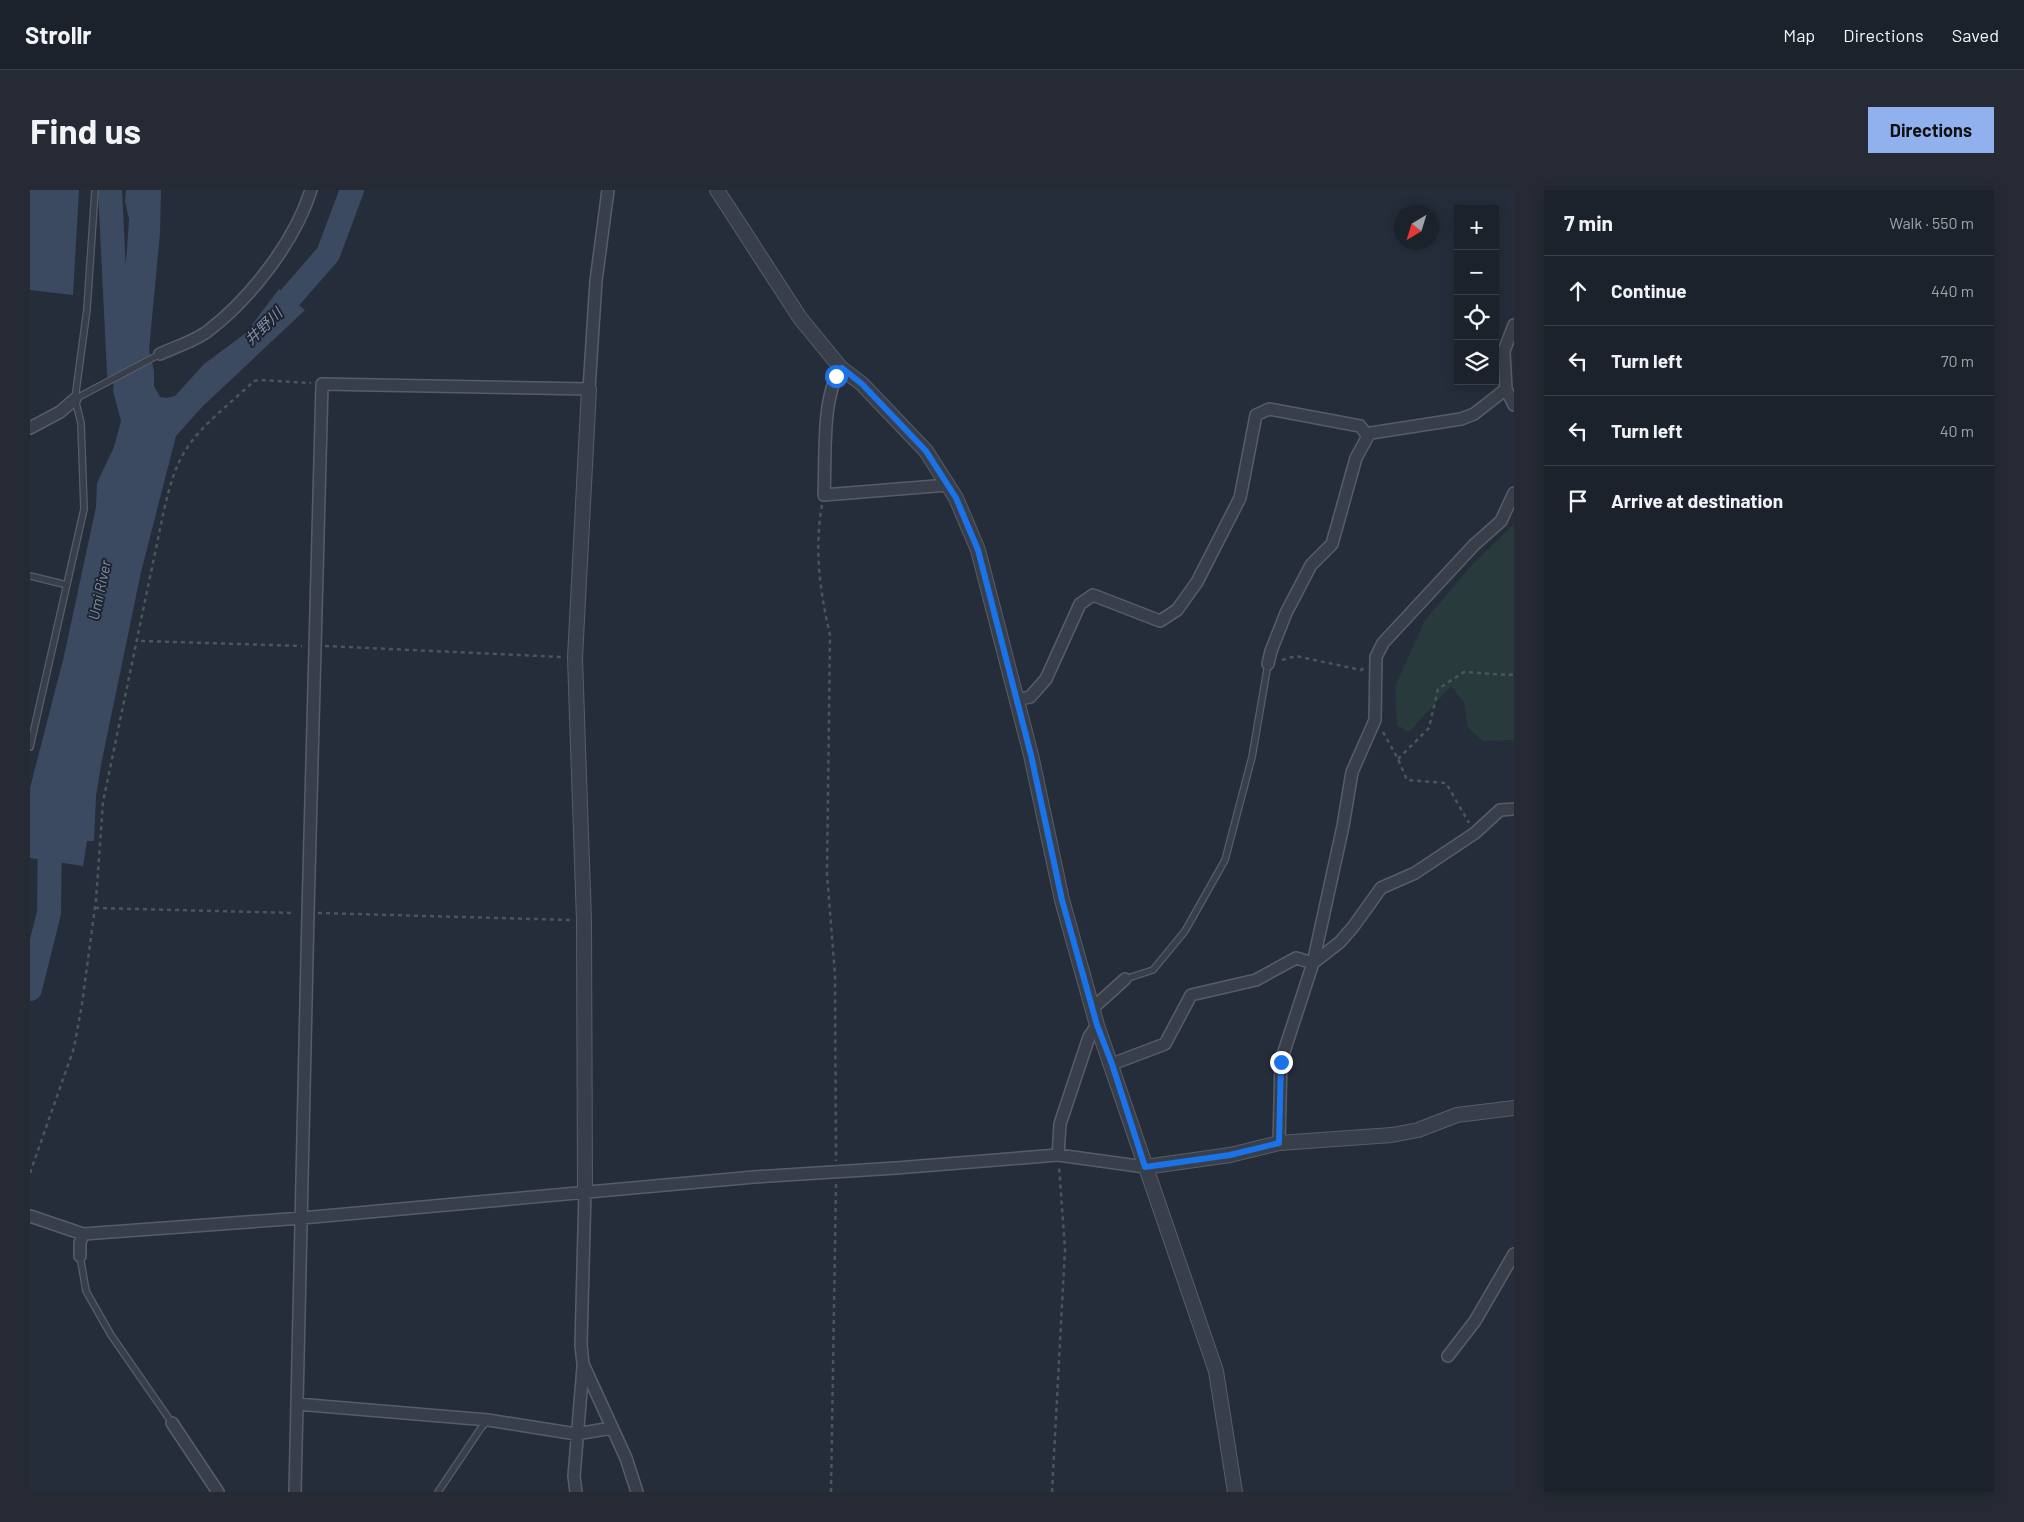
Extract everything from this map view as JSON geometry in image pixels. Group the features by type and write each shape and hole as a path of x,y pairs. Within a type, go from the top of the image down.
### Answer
{"street":[{"path":"160,354 207,332 234,308 273,265 306,205 312,190"},
{"path":"576,1492 574,1476 576,1434 582,1391 583,1364 580,1345 585,1191 584,921 575,658 596,280 608,190"},
{"path":"718,190 800,318 842,368 862,384 926,451 956,498 978,550 1031,755 1062,900 1092,1008 1216,1371 1235,1492"},
{"path":"1514,325 1504,351 1506,389 1514,405"},
{"path":"842,368 836,376 828,403 824,495 948,485"},
{"path":"295,1492 322,384 589,389"},
{"path":"1268,664 1286,613 1311,565 1332,544 1356,458 1371,432 1460,419 1474,414 1506,389"},
{"path":"30,428 60,412 75,399"},
{"path":"1016,700 1030,697 1046,679 1080,604 1093,595 1160,621 1177,610 1196,582 1240,498 1256,415 1269,409 1351,424 1360,426 1368,436"},
{"path":"1279,1143 1281,1062 1313,963 1343,826 1352,772 1375,720 1376,657 1383,643 1474,546 1501,521 1514,493"},
{"path":"1313,963 1344,937 1381,888 1414,873 1475,833 1500,810 1514,809"},
{"path":"1112,1064 1166,1044 1191,995 1256,980 1296,958 1313,963"},
{"path":"1092,1008 1124,979"},
{"path":"1058,1155 1060,1124 1089,1037 1097,1025"},
{"path":"30,1216 83,1234 302,1218 585,1191 1058,1155 1145,1167 1230,1155 1279,1143 1392,1135 1418,1130 1457,1115 1514,1108"},
{"path":"80,1256 80,1243 83,1234"},
{"path":"1448,1356 1475,1321 1514,1254"},
{"path":"583,1364 626,1458 637,1492"},
{"path":"297,1404 488,1420 576,1434 612,1428"},
{"path":"172,1423 218,1492"}],"lane":[{"path":"30,748 84,509 82,423 75,399 87,309 95,190"},
{"path":"75,399 160,354"},
{"path":"30,576 67,585"},
{"path":"1124,979 1153,970 1185,931 1225,860 1252,757 1268,664"},
{"path":"80,1256 86,1291 111,1335 172,1423"},
{"path":"438,1492 488,1420"}],"path":[{"path":"30,1173 74,1048 82,1004 94,908 103,802 164,510 177,466 186,450 200,433 254,381 322,384"},
{"path":"824,495 819,523 818,564 823,603 830,635 827,874 835,975 836,1171 831,1492"},
{"path":"142,641 315,646 575,658"},
{"path":"1268,664 1296,656 1361,670 1376,657"},
{"path":"1398,759 1429,728 1438,689 1464,672 1514,674"},
{"path":"1375,720 1398,759 1407,780 1446,783 1475,833"},
{"path":"94,908 584,921"},
{"path":"1052,1492 1065,1249 1058,1155"}],"shaded area":[{"path":"1514,524 1514,740 1483,741 1468,728 1464,702 1451,686 1409,732 1397,725 1395,687 1425,620 1472,565"}],"water":[{"path":"30,190 79,190 73,295 30,290"},
{"path":"126,190 161,190 160,233 149,350 154,371 154,386 160,397 175,396 204,364 246,333 279,289 305,310 202,407 176,436 141,572 101,765 96,796 94,841 87,841 83,866 30,858 30,788 64,656 96,507 97,483 114,447 121,421 113,391 127,250 129,219 125,201"}],"waterway":[{"name":"Umi River","path":"110,190 119,373"},
{"name":"井野川","path":"269,322 328,254 352,190"},
{"name":"Umi River","path":"30,989 49,913 50,828"}],"route":[{"path":"836,376 842,368 862,384 926,451 956,498 978,550 1031,755 1062,900 1097,1025 1112,1064 1145,1167 1230,1155 1279,1143 1281,1062"}]}
